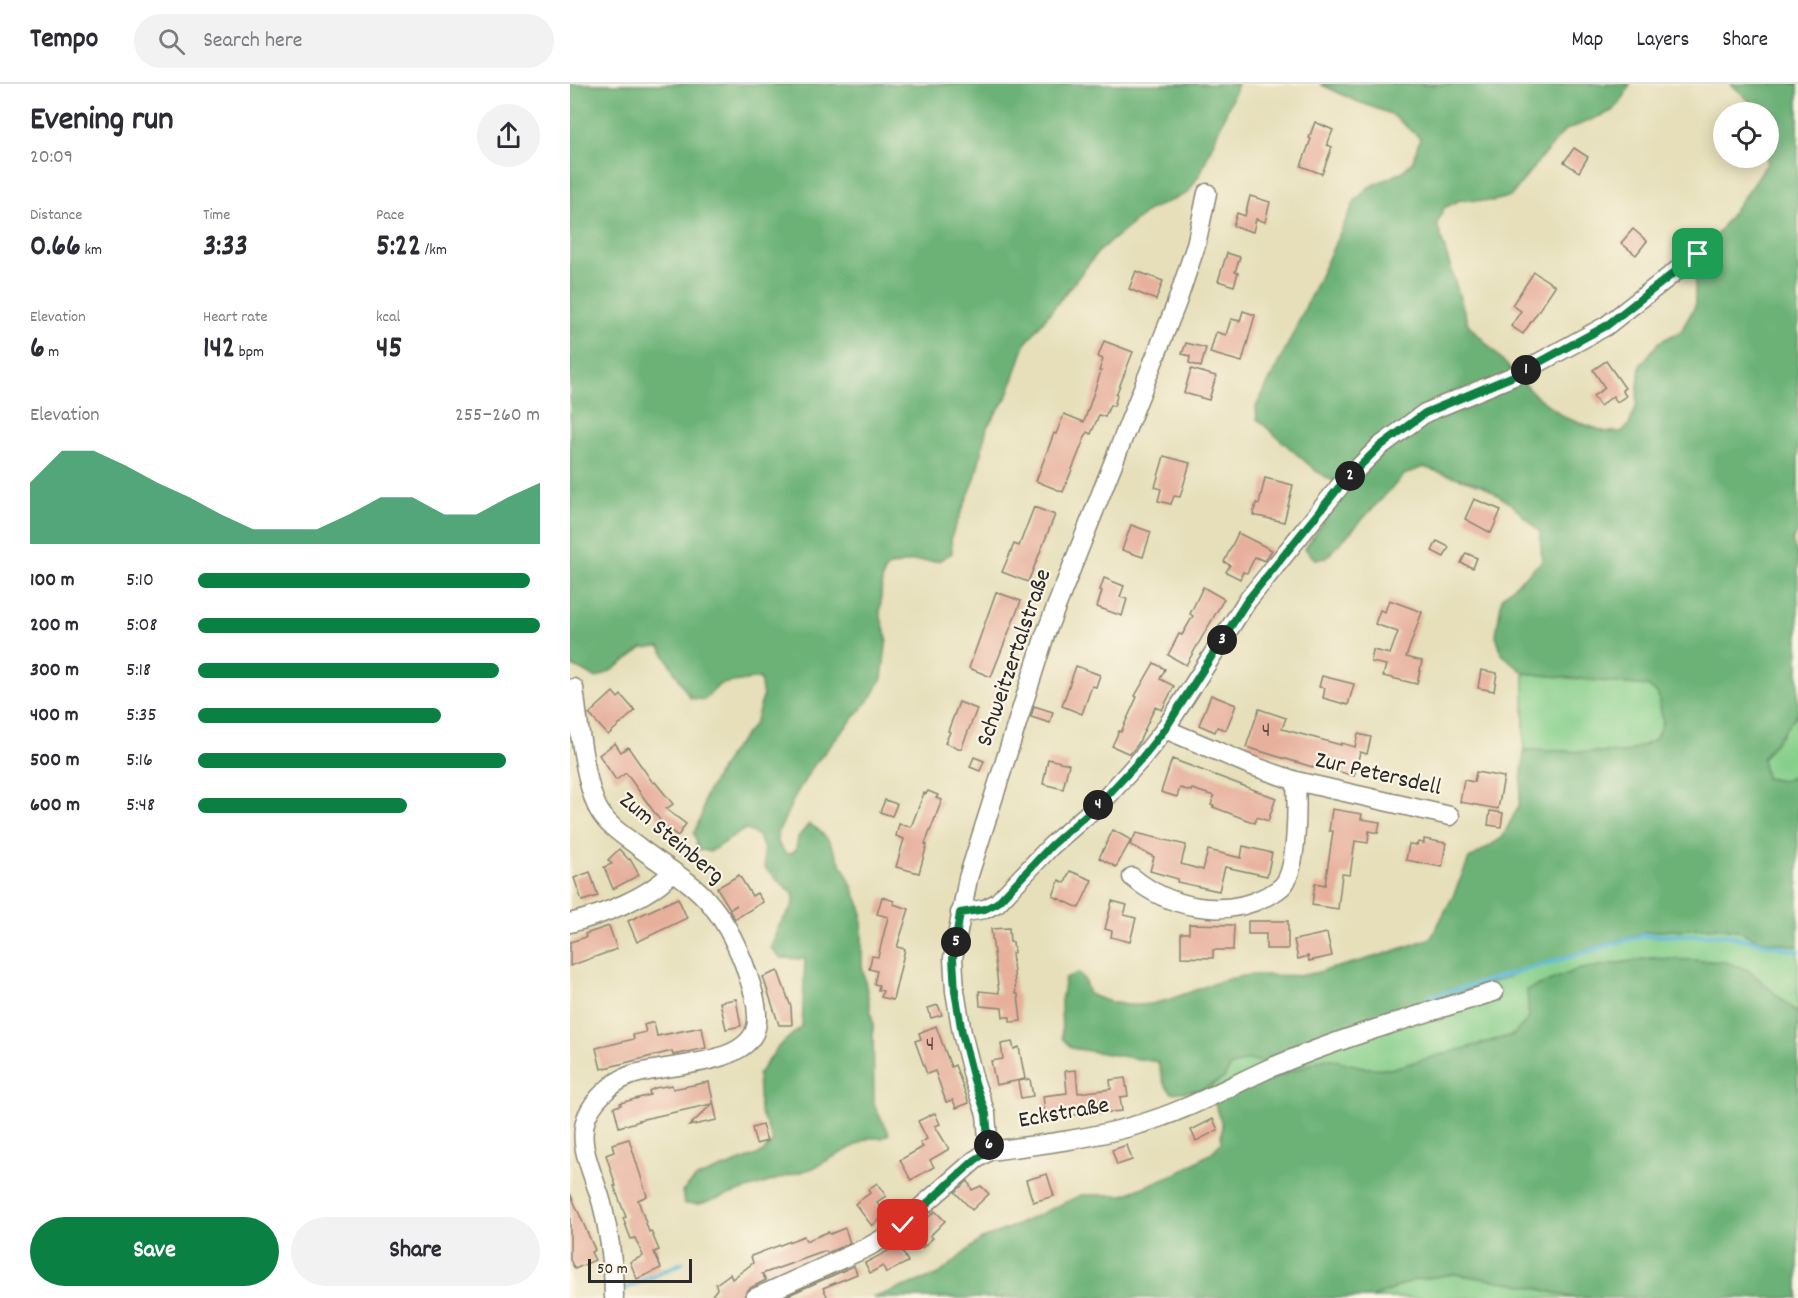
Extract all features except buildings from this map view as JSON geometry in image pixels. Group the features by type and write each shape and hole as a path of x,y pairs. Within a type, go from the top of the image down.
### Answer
{"street":[{"name":"Schweitzertalstraße","path":"989,1151 986,1114 974,1080 962,1033 955,991 953,958 960,913 968,878 1045,635 1177,302 1196,244 1207,193"},
{"path":"960,913 985,909 997,903 1051,846 1104,799 1165,729 1247,601 1340,486 1379,447 1425,413 1516,375 1606,326 1698,254"},
{"name":"Zum Steinberg","path":"574,688 575,734 598,810 605,820 620,833 707,899 721,917 737,947 751,983 757,1022 754,1035 745,1046 729,1054 627,1076 608,1089 595,1103 587,1117 584,1134 585,1153 603,1205 610,1241 614,1298"},
{"name":"Zur Petersdell","path":"1165,729 1250,765 1296,781 1450,816"},
{"name":"Zur Petersdell","path":"1132,877 1161,896 1207,909 1230,908 1255,902 1272,893 1284,884 1290,870 1297,810 1296,781"},
{"path":"570,923 644,894 663,882 672,872"},
{"name":"Eckstraße","path":"755,1298 868,1247 889,1235 975,1160 989,1151 1102,1134 1166,1116 1271,1068 1374,1030 1494,992"}],"green space":[{"path":"570,84 1238,84 1201,172 1188,193 1149,210 1099,251 1025,344 1008,395 987,427 975,479 951,537 952,553 938,561 912,561 887,567 882,579 880,614 887,638 882,678 873,695 814,765 796,794 778,833 778,843 785,853 791,854 796,850 798,837 809,824 819,830 829,841 849,879 862,911 862,965 873,1023 874,1103 889,1134 882,1138 869,1138 813,1168 700,1204 685,1204 682,1192 696,1178 762,1153 773,1141 760,1111 758,1075 778,1047 802,1026 805,959 781,958 771,948 778,927 792,907 794,895 765,868 763,846 757,835 745,829 710,852 698,849 694,833 702,814 705,796 731,752 755,723 763,697 760,678 720,684 704,700 690,698 660,647 643,648 597,678 570,665"},
{"path":"1320,84 1630,84 1623,99 1612,111 1564,131 1511,196 1493,201 1460,200 1444,208 1437,224 1468,324 1536,396 1566,418 1606,432 1621,432 1629,425 1636,407 1640,366 1659,342 1681,331 1695,306 1695,265 1764,168 1779,168 1779,102 1750,102 1731,84 1798,84 1798,531 1792,541 1798,556 1798,713 1762,759 1766,778 1782,781 1798,775 1798,946 1758,940 1738,930 1718,927 1646,932 1568,956 1261,1062 1247,1060 1230,1067 1224,1078 1202,1090 1172,1093 1164,1084 1158,1062 1071,1048 1062,1038 1061,1001 1065,978 1078,973 1084,979 1089,994 1111,1002 1132,1005 1150,1004 1243,976 1315,973 1395,951 1431,938 1469,859 1502,838 1519,805 1524,750 1625,753 1655,740 1663,722 1658,694 1647,686 1524,673 1502,654 1496,635 1502,597 1542,561 1540,532 1511,504 1484,486 1423,467 1404,475 1326,558 1315,559 1305,549 1342,494 1333,481 1316,471 1257,419 1256,407 1355,201 1369,187 1402,172 1413,161 1420,138 1391,114"},
{"path":"1524,673 1647,686 1658,694 1663,722 1655,740 1625,753 1524,750"},
{"path":"1798,713 1798,775 1782,781 1766,778 1762,759"},
{"path":"1718,927 1738,930 1758,940 1798,946 1798,1013 1725,962 1650,958 1576,970 1513,1035 1390,1069 1367,1068 1326,1058 1214,1101 1202,1090 1224,1078 1230,1067 1247,1060 1646,932"},
{"path":"1651,958 1725,962 1748,970 1798,1013 1798,1298 1575,1298 1519,1284 1454,1274 1414,1280 1372,1298 872,1298 939,1274 980,1240 1081,1195 1124,1195 1182,1171 1211,1153 1221,1143 1222,1125 1214,1101 1326,1058 1367,1068 1390,1069 1513,1035 1529,1018 1527,990 1576,970"},
{"path":"1454,1274 1519,1284 1575,1298 1372,1298 1414,1280"}],"waterway":[{"path":"1428,998 1641,936 1725,935 1798,951"},
{"path":"622,1290 682,1263"}],"route":[{"path":"903,1225 975,1160 989,1151 986,1114 974,1080 962,1033 955,991 953,958 960,913 985,909 997,903 1051,846 1104,799 1141,759 1165,729 1247,601 1340,486 1379,447 1425,413 1516,375 1606,326 1698,254"}]}
